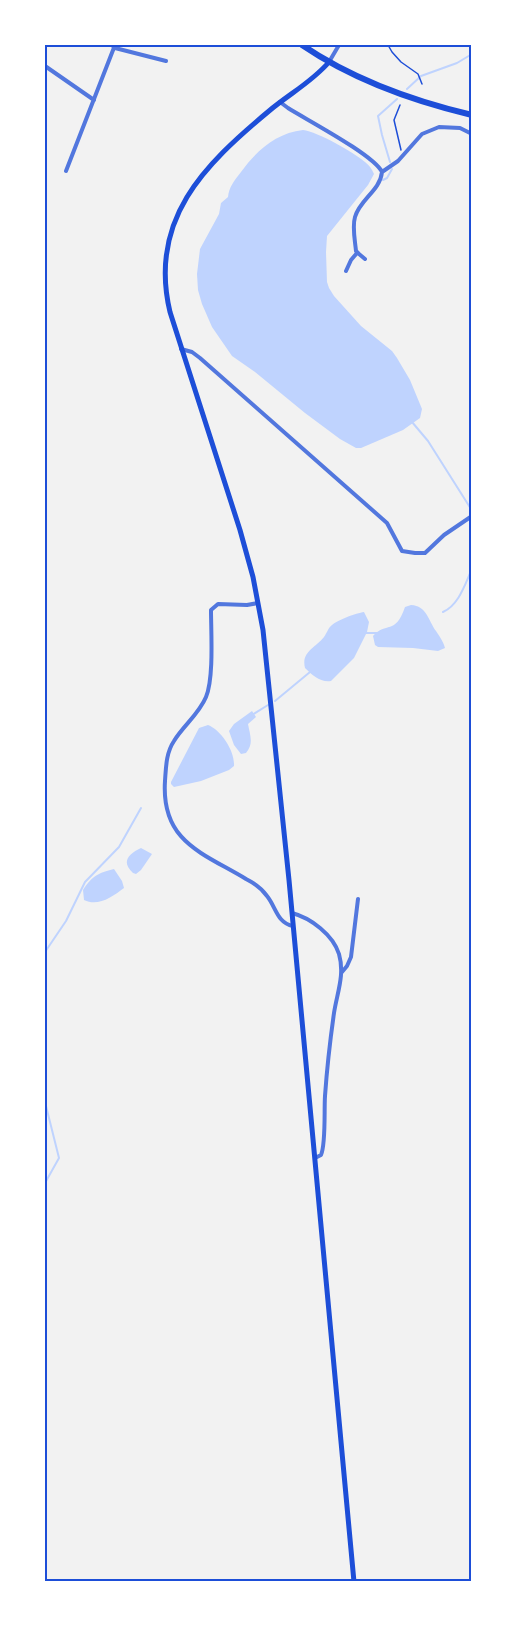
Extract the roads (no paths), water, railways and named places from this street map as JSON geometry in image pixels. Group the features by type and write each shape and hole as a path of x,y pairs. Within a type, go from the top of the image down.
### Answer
{"main road":[{"path":"302,45 348,72 429,103 472,115"},
{"path":"329,62 317,75 280,102 240,137 208,168 190,191 176,217 168,243 165,272 168,304 240,530 259,603 270,687 292,913 354,1582"}],"street":[{"path":"329,62 339,45"},
{"path":"66,171 114,46 166,61"},
{"path":"45,66 94,100"},
{"path":"280,102 361,153 378,165 382,172"},
{"path":"365,259 357,253 355,217 361,204 379,183 382,172 403,156 422,134 439,127 460,128 472,134"},
{"path":"346,271 357,253"},
{"path":"181,349 192,352 200,358 387,522 402,551 425,553 444,535 472,516"},
{"path":"259,603 218,604 211,610 210,682 207,696 173,742 167,758 164,796 168,815 183,840 208,858 257,886 273,903 282,921 293,926"},
{"path":"342,972 351,957 358,899"},
{"path":"292,913 311,922 330,937 338,952 342,972 329,1054 324,1149 321,1155 315,1158"}],"water":[{"path":"303,130 326,138 352,153 368,164 374,174 368,185 327,236 327,282 334,296 361,326 392,351 410,380 422,409 420,418 403,430 361,448 356,448 340,439 232,356 212,327 198,290 200,249 234,181 253,157 268,144 284,135"},
{"path":"411,605 424,611 445,648 438,651 375,645 373,636 398,622 405,607"},
{"path":"364,612 369,622 367,632 354,658 331,681 320,680 305,668 307,654 324,637 331,626"},
{"path":"252,711 256,717 248,724 250,746 246,753 241,754 234,745 229,731 234,724"},
{"path":"208,725 218,731 226,742 234,760 234,766 201,781 174,787 171,782 199,728"},
{"path":"141,848 152,854 136,874 129,869 127,862 133,853"},
{"path":"114,869 124,888 100,902 84,900 83,890 89,881"}],"waterway":[{"path":"407,89 421,76 457,63 472,54"},
{"path":"390,162 378,116 397,99"},
{"path":"383,180 387,178 392,169"},
{"path":"412,422 428,441 471,509"},
{"path":"443,612 449,609 457,599 472,569"},
{"path":"366,633 378,633"},
{"path":"275,701 310,672"},
{"path":"252,715 268,705"},
{"path":"45,952 66,921 85,882 119,847 141,808"},
{"path":"45,1102 59,1158 45,1183"}]}
